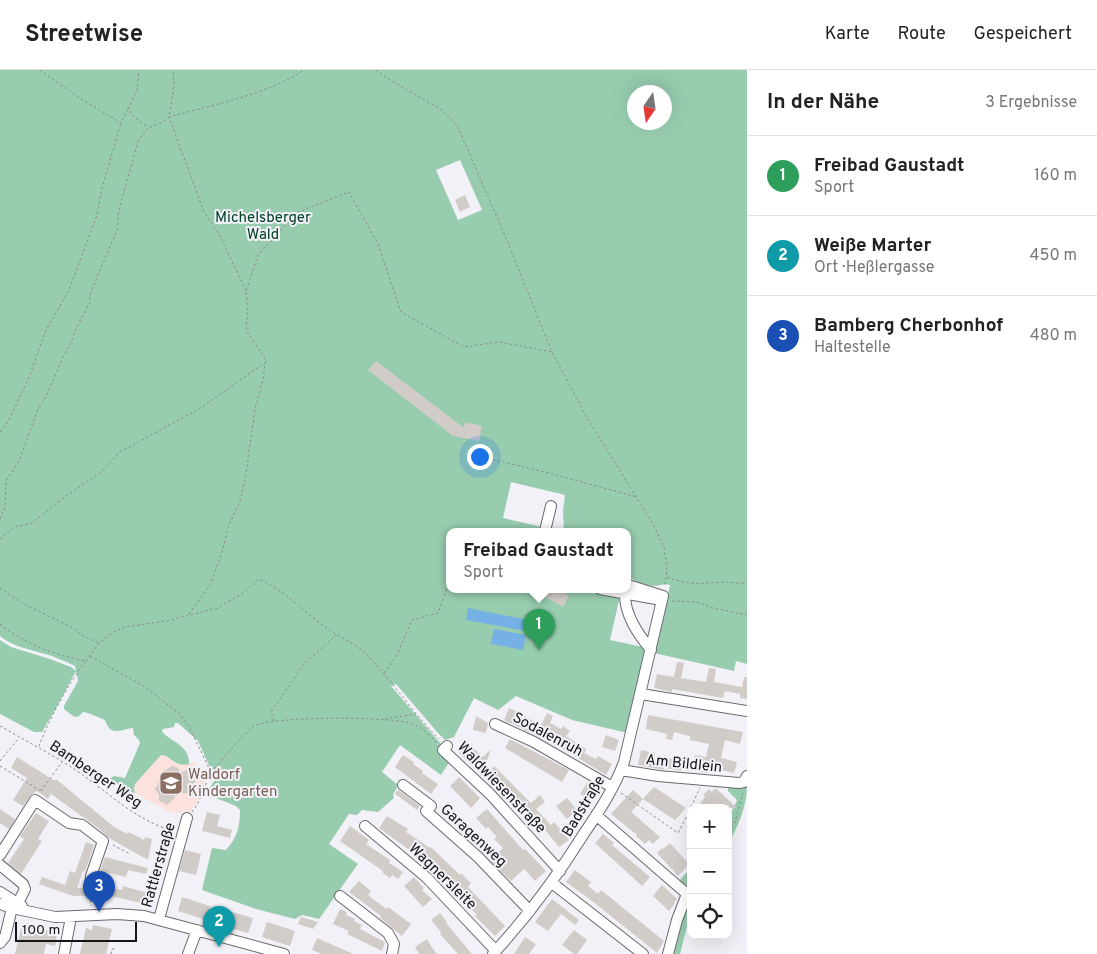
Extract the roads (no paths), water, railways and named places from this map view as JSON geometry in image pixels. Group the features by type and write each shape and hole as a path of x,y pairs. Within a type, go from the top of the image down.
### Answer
{"street":[{"path":"546,528 551,506"},
{"name":"Badstraße","path":"495,952 530,912 552,883 596,815 621,770 663,598 631,590"},
{"path":"626,593 626,605 632,620 651,650"},
{"path":"640,694 747,711"},
{"name":"Sodalenruh","path":"495,724 534,742 612,787"},
{"name":"Waldwiesenstraße","path":"445,748 560,871"},
{"name":"Am Bildlein","path":"621,770 702,781 739,783 746,779"},
{"name":"Garagenweg","path":"403,785 431,806 426,811 478,857 530,912"},
{"path":"0,855 35,800 69,823 82,826 103,841 92,876 90,892"},
{"path":"596,815 687,894 677,920 668,954"},
{"name":"Rattlerstraße","path":"159,920 187,818"},
{"name":"Wagnersleite","path":"365,826 427,878 495,952"},
{"path":"0,865 23,884 25,888 15,906 5,938 0,943"},
{"path":"552,883 643,954"},
{"path":"0,892 15,906"},
{"path":"340,896 388,933 394,944 392,954"},
{"path":"0,904 15,906 55,917 127,914 159,920 284,954"},
{"path":"64,954 71,917"},
{"path":"188,954 197,930"}],"water":[{"path":"468,608 528,620 526,631 466,620"},
{"path":"494,629 526,635 523,650 491,644"}],"place":[{"name":"Freibad Gaustadt","path":"539,650"},
{"name":"Waldorf Kindergarten","path":"171,783"},
{"name":"Bamberg Cherbonhof","path":"99,912"},
{"name":"Weiße Marter","path":"219,947"}],"park label":[{"name":"Michelsberger Wald","path":"263,226"}]}
